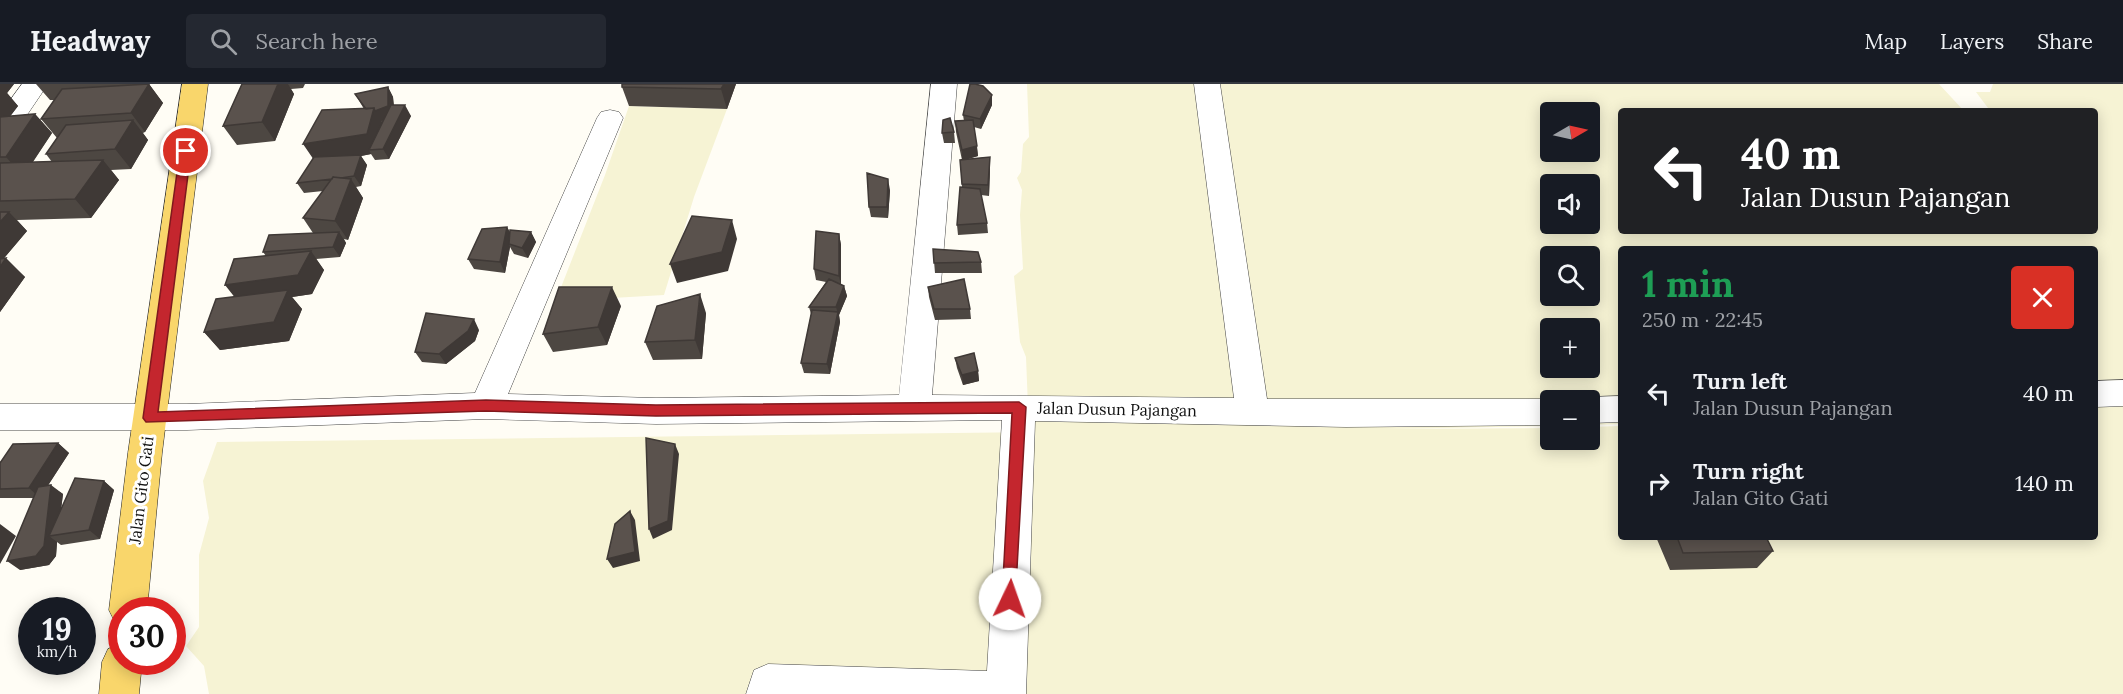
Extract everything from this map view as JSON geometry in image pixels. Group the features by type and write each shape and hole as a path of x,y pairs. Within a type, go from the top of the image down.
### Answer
{"main road":[{"name":"Jalan Gito Gati","path":"129,597 150,418 195,84"},
{"path":"119,694 121,675"}],"street":[{"path":"0,134 35,84"},
{"path":"914,408 944,84"},
{"path":"1207,84 1251,411"},
{"path":"486,406 610,118"},
{"path":"2098,394 2123,393"},
{"name":"Jalan Dusun Pajangan","path":"0,417 150,418 486,406 656,411 1019,407 1447,415 1540,411"},
{"path":"766,694 768,683 1006,692 1019,407"},
{"path":"1600,410 1618,410"}],"shaded area":[{"path":"1027,84 1939,84 1961,108 1618,108 1618,234 2098,234 2098,108 1988,108 1976,92 1990,92 1993,84 2123,84 2123,694 209,694 204,666 186,646 199,627 199,555 209,518 203,481 217,442 1029,432 1026,357 1020,342 1014,276 1023,269 1020,215 1022,190 1017,178 1021,172 1023,144 1029,137"},
{"path":"629,106 727,109 694,197 664,295 578,300 558,295 605,175"}],"building":[{"path":"149,84 131,113 41,119 62,89"},
{"path":"242,84 278,84 262,122 223,126"},
{"path":"622,84 724,84 721,89 622,87"},
{"path":"970,84 983,86 992,95 980,119 963,115"},
{"path":"388,87 388,106 375,111 374,108 366,109 355,94"},
{"path":"391,105 405,105 383,149 369,150"},
{"path":"374,108 367,134 303,144 322,110"},
{"path":"35,114 6,157 0,157 0,117"},
{"path":"950,118 954,132 942,133 943,120"},
{"path":"133,120 115,149 46,154 66,125"},
{"path":"973,120 977,146 962,150 955,121"},
{"path":"361,155 354,176 297,183 314,157"},
{"path":"990,157 988,185 962,184 960,160"},
{"path":"103,160 75,199 0,201 0,163"},
{"path":"867,173 888,179 887,207 869,207"},
{"path":"333,177 351,179 335,221 303,218"},
{"path":"960,187 980,189 987,223 957,225"},
{"path":"0,212 9,212 0,222"},
{"path":"692,216 732,220 722,252 670,264"},
{"path":"507,227 500,262 468,259 482,229"},
{"path":"510,230 531,232 522,248 509,244"},
{"path":"816,231 839,234 839,276 814,269"},
{"path":"339,232 333,247 263,252 269,235"},
{"path":"933,249 978,252 981,262 934,263"},
{"path":"311,251 298,275 225,285 234,259"},
{"path":"6,258 0,267 0,259"},
{"path":"829,279 844,286 836,307 809,307"},
{"path":"964,279 970,309 934,309 928,287"},
{"path":"559,287 612,287 598,327 543,334"},
{"path":"288,290 274,322 204,332 216,299"},
{"path":"700,294 695,340 645,342 657,306"},
{"path":"812,310 838,312 827,364 801,363"},
{"path":"426,313 474,319 468,331 439,354 415,352"},
{"path":"974,353 978,371 962,375 955,358"},
{"path":"646,438 675,444 668,521 649,529"},
{"path":"58,443 29,488 0,489 0,463 13,444"},
{"path":"75,478 104,481 89,530 49,536"},
{"path":"51,485 44,546 36,556 7,561 38,487"},
{"path":"630,511 635,552 607,559 615,524"},
{"path":"1678,540 1768,540 1773,551 1683,553"}],"route":[{"path":"186,151 150,418 486,406 656,411 1019,407 1010,599"}]}
